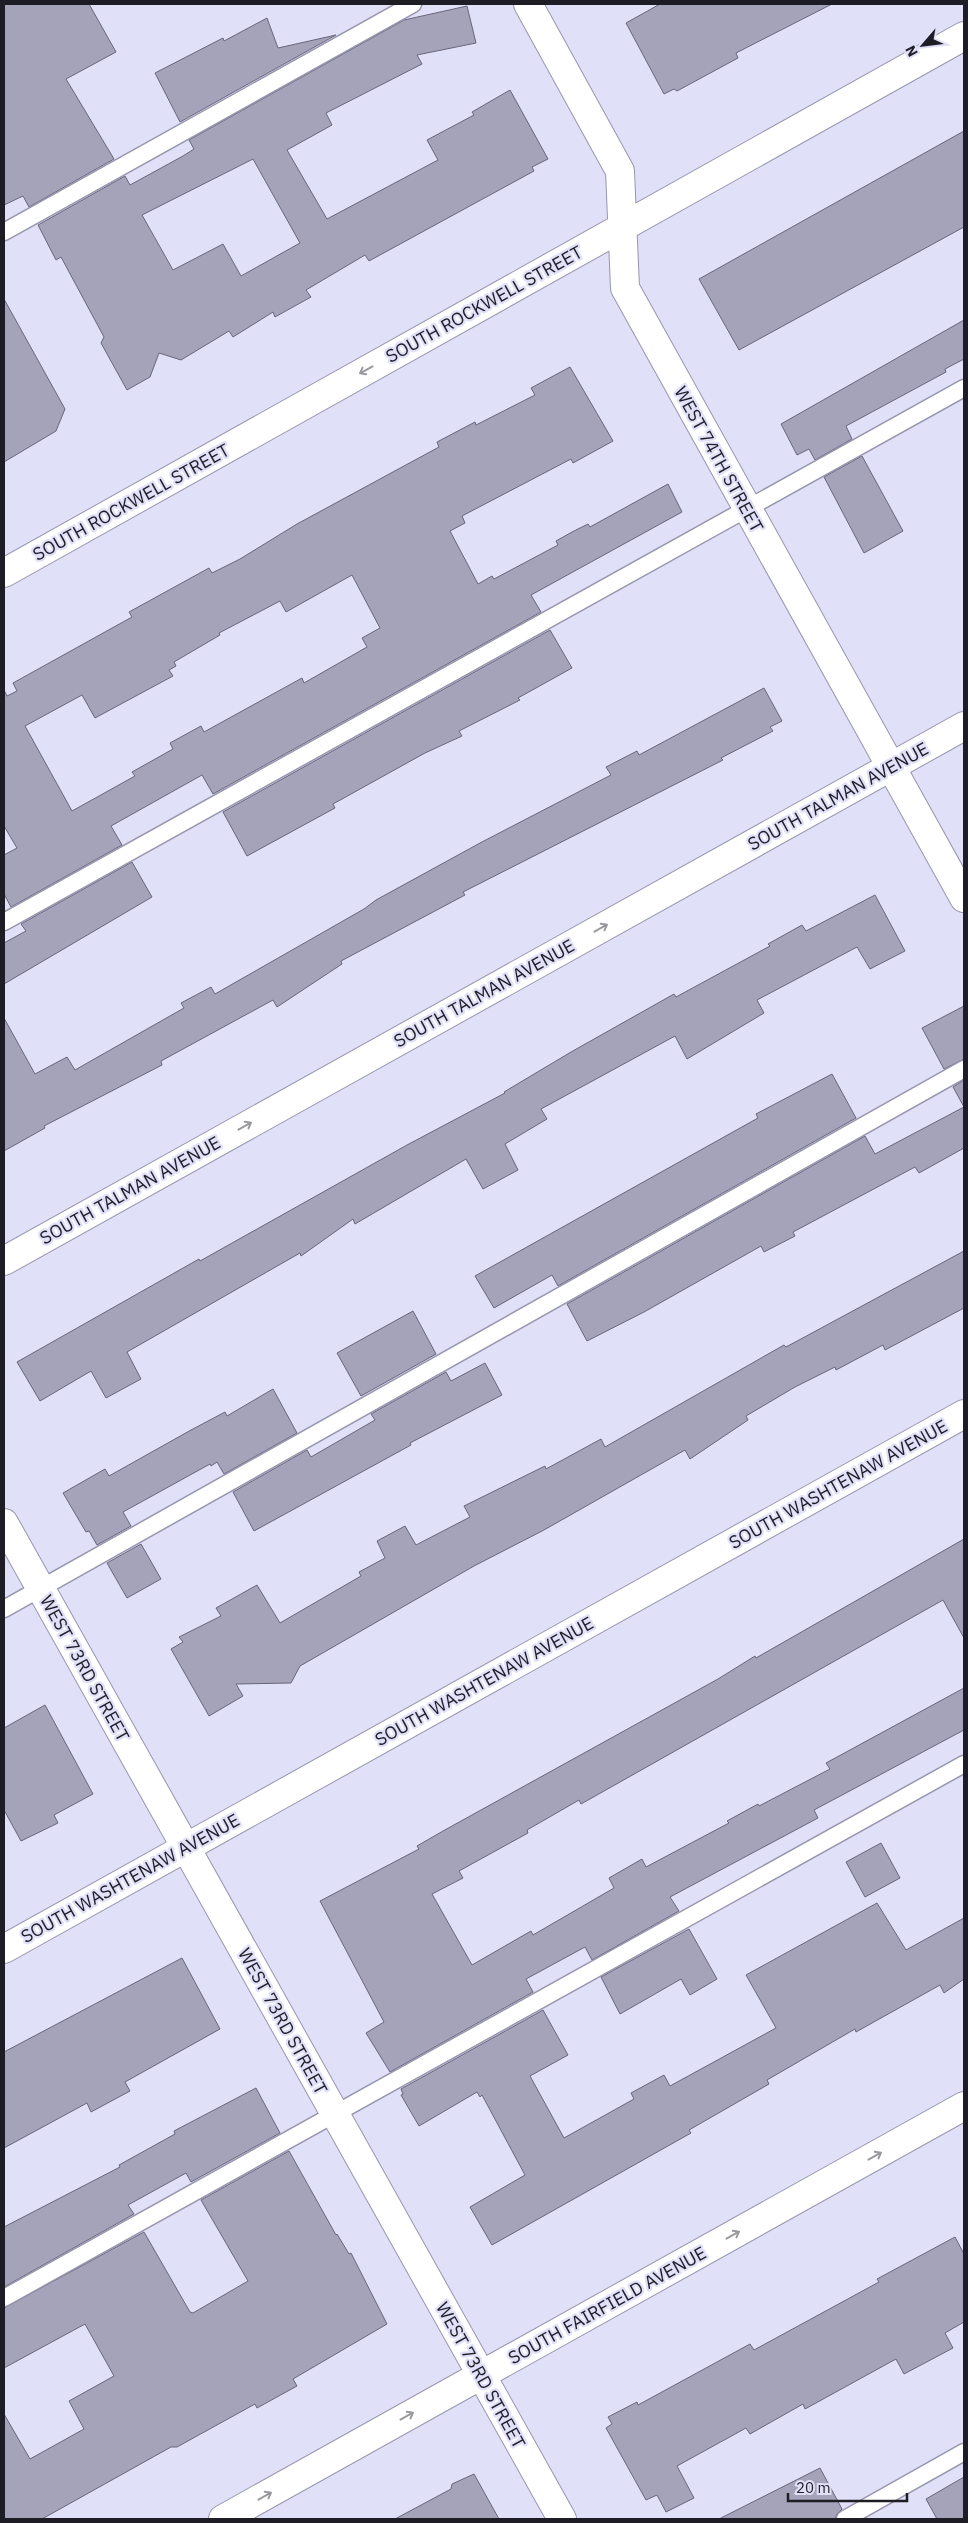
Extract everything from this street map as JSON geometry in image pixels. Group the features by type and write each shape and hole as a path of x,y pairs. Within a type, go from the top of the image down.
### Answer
{"street":[{"name":"WEST 74TH STREET","path":"528,4 620,171 625,288 964,898"},
{"name":"SOUTH ROCKWELL STREET","path":"4,573 964,36"},
{"name":"SOUTH TALMAN AVENUE","path":"4,1261 964,726"},
{"name":"SOUTH WASHTENAW AVENUE","path":"4,1949 964,1414"},
{"name":"WEST 73RD STREET","path":"4,1523 562,2519"},
{"name":"SOUTH FAIRFIELD AVENUE","path":"223,2519 964,2106"}],"lane":[{"path":"4,232 412,4"},
{"path":"4,922 964,388"},
{"path":"4,1609 964,1069"},
{"path":"4,2298 964,1764"},
{"path":"845,2519 964,2452"}],"building":[{"path":"4,4 89,4 116,52 66,79 114,159 29,207 23,196 4,205"},
{"path":"660,4 832,4 736,53 738,58 677,91 674,89 664,94 626,23"},
{"path":"467,6 476,43 417,55 422,64 326,113 332,125 287,150 327,219 438,160 427,140 474,115 472,112 510,90 548,159 532,167 534,171 369,261 365,255 306,290 311,297 275,317 273,312 233,337 229,331 181,360 159,353 150,377 127,390 101,343 104,337 61,257 56,260 38,225 125,176 130,185 183,156 194,149 189,140 404,20","holes":["253,159 300,243 241,276 223,244 173,270 142,215"]},
{"path":"267,18 278,48 336,35 180,122 155,73 223,38 224,41"},
{"path":"964,131 964,227 739,350 699,279"},
{"path":"4,299 65,409 56,431 4,462"},
{"path":"964,320 964,359 945,369 946,372 846,426 852,439 815,460 809,449 797,455 781,424"},
{"path":"570,367 613,441 573,463 571,459 462,516 465,523 450,531 478,584 492,576 494,579 558,545 556,541 572,532 588,524 590,527 668,484 682,512 531,595 541,612 213,794 202,775 111,826 122,845 11,907 4,894 4,855 17,848 4,826 4,690 7,696 17,691 13,683 132,617 129,612 209,568 212,573 240,559 297,524 439,447 437,442 475,422 476,425 535,395 531,388","holes":["352,575 380,628 362,638 367,647 304,683 302,678 204,732 201,726 170,743 173,749 132,772 135,776 72,811 25,726 82,695 95,718 173,676 169,670 176,666 174,662 220,635 219,633 280,601 286,612"]},
{"path":"862,456 903,531 864,553 824,477"},
{"path":"550,630 572,668 518,698 520,700 459,731 462,736 425,753 333,804 335,808 247,856 223,812"},
{"path":"764,688 782,721 770,727 773,731 721,758 723,760 463,892 465,895 341,961 342,964 277,1007 273,1000 161,1061 162,1065 44,1126 45,1128 4,1151 4,1018 35,1074 67,1057 75,1070 184,1008 181,1003 211,987 215,994 364,909 376,900 611,775 606,767 637,751 639,755"},
{"path":"132,862 152,897 4,984 4,943 26,931 21,924"},
{"path":"875,895 905,951 870,969 857,947 757,1000 764,1013 687,1059 675,1036 541,1109 547,1119 505,1144 518,1170 483,1189 466,1159 355,1224 353,1219 301,1256 300,1253 127,1352 141,1379 106,1398 91,1371 40,1401 17,1362 199,1259 200,1261 407,1145 505,1093 571,1052 674,994 676,997 770,946 768,944 802,925 806,931"},
{"path":"964,1006 964,1059 944,1069 922,1028"},
{"path":"832,1074 856,1118 558,1286 552,1275 494,1308 475,1276 758,1118 756,1114"},
{"path":"964,1080 964,1107 953,1087"},
{"path":"964,1107 964,1148 919,1173 915,1167 793,1232 795,1236 764,1252 761,1246 644,1312 587,1341 567,1304 865,1136 875,1154"},
{"path":"964,1251 964,1308 885,1350 883,1345 836,1370 835,1367 795,1387 746,1416 748,1420 690,1459 685,1450 544,1530 474,1566 300,1666 291,1683 236,1684 243,1696 209,1716 171,1649 183,1642 179,1637 221,1616 216,1608 257,1585 280,1623 361,1576 359,1572 385,1558 377,1541 405,1526 416,1545 470,1517 464,1506 545,1466 546,1469 601,1439 605,1447 784,1345 786,1347"},
{"path":"413,1311 436,1354 361,1396 337,1353"},
{"path":"485,1363 502,1395 410,1443 411,1445 254,1531 233,1492 307,1450 311,1457 375,1420 371,1414 446,1372 451,1381"},
{"path":"273,1389 297,1433 224,1474 217,1462 211,1466 210,1464 123,1512 131,1526 97,1545 89,1531 86,1532 63,1493 105,1469 109,1476 225,1412 227,1416"},
{"path":"964,1539 964,1638 943,1600 581,1804 579,1800 527,1830 528,1833 459,1871 463,1878 432,1894 472,1965 531,1931 533,1935 614,1888 609,1878 642,1859 646,1867 729,1823 727,1821 758,1804 759,1806 830,1769 826,1763 964,1688 964,1730 814,1810 818,1818 670,1897 679,1911 592,1960 585,1947 526,1979 533,1992 390,2072 366,2033 384,2022 320,1901 419,1849 417,1846 443,1831 718,1679 755,1656 756,1658"},
{"path":"141,1544 161,1579 127,1598 107,1563"},
{"path":"45,1705 93,1794 54,1815 58,1823 21,1841 4,1810 4,1728"},
{"path":"881,1843 900,1878 865,1897 846,1862"},
{"path":"877,1903 906,1950 964,1918 964,1979 944,1993 940,1985 856,2032 855,2029 767,2080 769,2084 689,2130 691,2133 492,2245 470,2207 525,2175 482,2095 480,2097 477,2092 419,2126 401,2095 403,2094 401,2089 543,2010 568,2055 530,2076 564,2138 634,2099 631,2093 664,2075 670,2086 776,2028 746,1975"},
{"path":"689,1929 717,1979 690,1995 681,1979 620,2014 601,1977"},
{"path":"182,1958 220,2029 125,2082 130,2091 91,2112 87,2103 4,2148 4,2052"},
{"path":"256,2088 280,2133 191,2182 186,2173 128,2205 134,2214 4,2287 4,2227 120,2167 119,2165 175,2134 174,2131"},
{"path":"289,2151 336,2235 349,2254 351,2253 387,2324 293,2379 297,2386 257,2408 255,2404 177,2447 171,2447 42,2519 4,2519 4,2414 30,2459 84,2429 69,2401 114,2376 85,2324 4,2368 4,2308 144,2232 190,2312 193,2313 248,2281 201,2200"},
{"path":"955,2237 964,2254 964,2322 945,2333 953,2348 904,2374 896,2359 805,2409 803,2404 750,2434 746,2428 677,2466 694,2498 666,2512 657,2495 646,2500 606,2428 612,2424 608,2417 637,2402 638,2405 750,2344 754,2350 879,2282 877,2279"},
{"path":"820,2468 842,2509 835,2519 719,2519"},
{"path":"474,2474 499,2519 395,2519 451,2489 452,2484"},
{"path":"964,2477 964,2519 937,2519 926,2499"}]}
